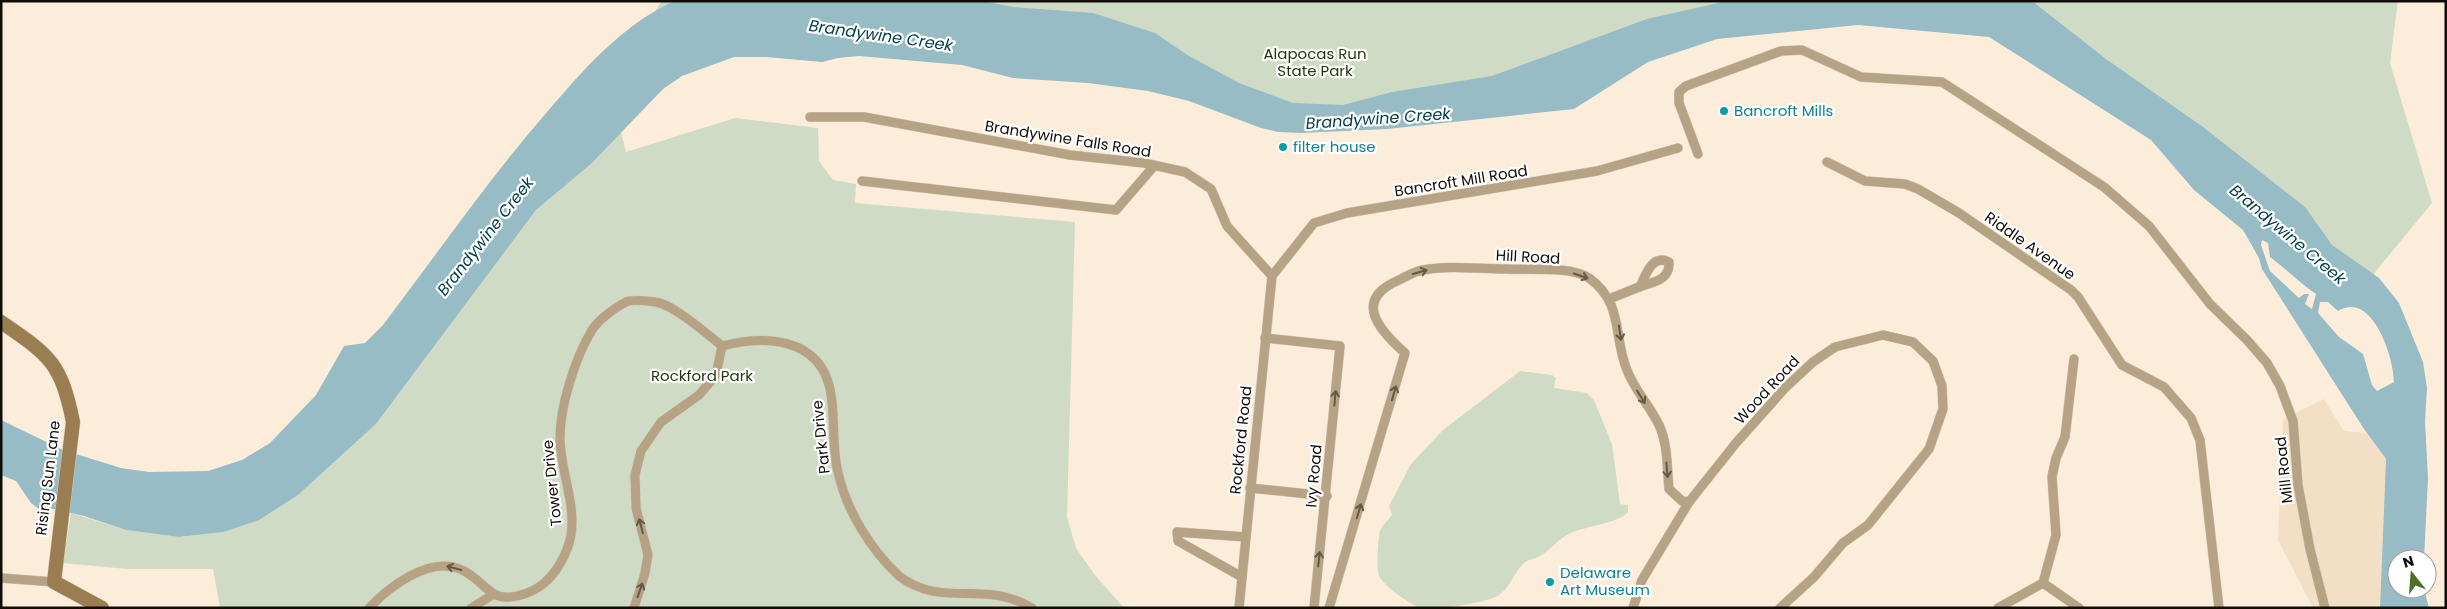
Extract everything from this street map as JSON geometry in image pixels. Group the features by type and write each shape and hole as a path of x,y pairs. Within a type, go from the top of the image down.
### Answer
{"street":[{"name":"Mill Road","path":"1698,154 1679,103 1679,92 1686,86 1781,51 1802,50 1816,55 1851,75 1942,82 2104,187 2149,226 2210,304 2247,340 2267,363 2280,386 2293,421 2298,485 2310,550 2325,608"},
{"name":"Brandywine Falls Road","path":"810,117 864,117 1070,156 1154,166 1185,172 1211,189 1227,226 1272,276"},
{"name":"Bancroft Mill Road","path":"1272,276 1314,222 1346,213 1597,171 1678,148"},
{"name":"Riddle Avenue","path":"1827,162 1866,181 1905,184 1918,189 1959,213 2071,290 2078,297 2122,365 2164,387 2178,400 2191,418 2200,440 2219,608"},
{"path":"862,180 1116,210 1154,166"},
{"name":"Hill Road","path":"1330,608 1381,440 1405,353 1378,326 1373,307 1377,294 1388,284 1421,270 1443,268 1554,270 1588,278 1609,299 1618,323 1626,367 1633,384 1659,426 1666,451 1669,489 1682,501 1689,502"},
{"name":"Rockford Road","path":"1239,608 1272,276"},
{"path":"1609,299 1640,287"},
{"name":"Tower Drive","path":"494,594 504,596 525,595 544,583 561,562 567,549 571,535 570,500 560,440 562,412 581,352 593,329 628,301 658,302 692,322 722,346"},
{"name":"Rising Sun Lane","path":"1,322 41,350 59,374 68,397 73,422 55,559 54,582"},
{"name":"Wood Road","path":"1633,608 1642,580 1689,502 1736,443 1785,388 1813,362 1835,347 1883,335 1914,342 1933,361 1942,386 1943,409 1929,449 1868,525 1843,543 1814,576 1780,608"},
{"name":"Ivy Road","path":"1265,338 1340,346 1314,608"},
{"name":"Park Drive","path":"722,346 745,340 783,342 796,346 817,360 823,369 831,390 836,464 840,483 865,534 885,562 902,578 921,590 938,595 956,597 987,594 1000,595 1010,597 1032,608"},
{"path":"634,608 646,573 648,555 636,508 635,474 641,451 661,422 699,395 716,375 722,346"},
{"path":"1998,608 2043,583 2056,535 2052,477 2056,458 2065,437 2074,359"},
{"path":"1250,488 1326,496"},
{"path":"1242,577 1178,541 1177,532 1246,538"},
{"path":"369,608 408,577 437,565 459,568 494,594 471,608"},
{"path":"1,578 54,582 102,608"},
{"path":"2043,583 2079,608"}],"shaded area":[{"path":"2324,399 2344,431 2366,433 2386,459 2380,608 2313,608 2278,540 2283,419"}],"green space":[{"name":"Alapocas Run State Park","path":"662,1 1864,1 1314,126 1160,77 667,23 655,11"},
{"path":"1997,1 2398,1 2390,63 2432,203 2357,294"},
{"name":"Rockford Park","path":"735,118 818,128 819,161 833,180 856,184 855,203 1075,222 1067,517 1076,548 1094,574 1124,608 220,608 213,569 127,569 63,563 71,513 126,530 179,537 223,532 298,495 376,424 536,210 591,164 621,132 626,152"},
{"path":"1520,371 1552,375 1556,378 1554,388 1587,393 1594,400 1612,444 1620,504 1628,505 1628,512 1616,520 1581,529 1565,536 1542,555 1524,563 1506,589 1493,598 1449,607 1421,608 1416,606 1391,589 1379,576 1377,561 1379,535 1382,527 1392,515 1389,506 1411,464 1443,430"}],"water":[{"name":"Brandywine Creek","path":"674,1 983,1 1013,7 1093,13 1155,33 1189,56 1239,83 1293,103 1343,105 1392,92 1492,76 1647,19 1727,1 2032,1 2106,59 2203,127 2305,207 2332,245 2379,278 2399,303 2423,362 2427,388 2425,421 2428,478 2424,549 2387,549 2387,599 2427,599 2429,608 2380,608 2386,459 2364,429 2262,269 2259,258 2243,230 2194,190 2151,140 1989,37 1858,25 1717,39 1648,62 1574,109 1387,129 1301,133 1278,132 1261,128 1189,101 1148,91 1088,83 1013,78 962,65 859,56 822,62 766,57 734,57 682,76 663,89 591,164 536,210 376,424 298,495 259,520 223,532 179,537 126,530 84,516 53,509 43,512 31,503 16,481 1,475 1,420 63,450 121,468 149,472 208,471 242,460 270,443 316,395 344,346 365,343 383,325 504,164 575,80 604,50 637,23","holes":["2262,240 2268,243 2270,257 2316,294 2312,309 2305,304 2309,294 2304,294 2299,298 2270,271 2261,245","2320,302 2328,302 2338,311 2350,307 2361,310 2371,318 2379,329 2385,343 2390,357 2394,382 2377,391 2372,385 2363,354 2339,337 2318,313"]}],"place":[{"name":"Bancroft Mills","path":"1724,111"},
{"name":"filter house","path":"1283,147"},
{"name":"Delaware Art Museum","path":"1550,582"}]}
